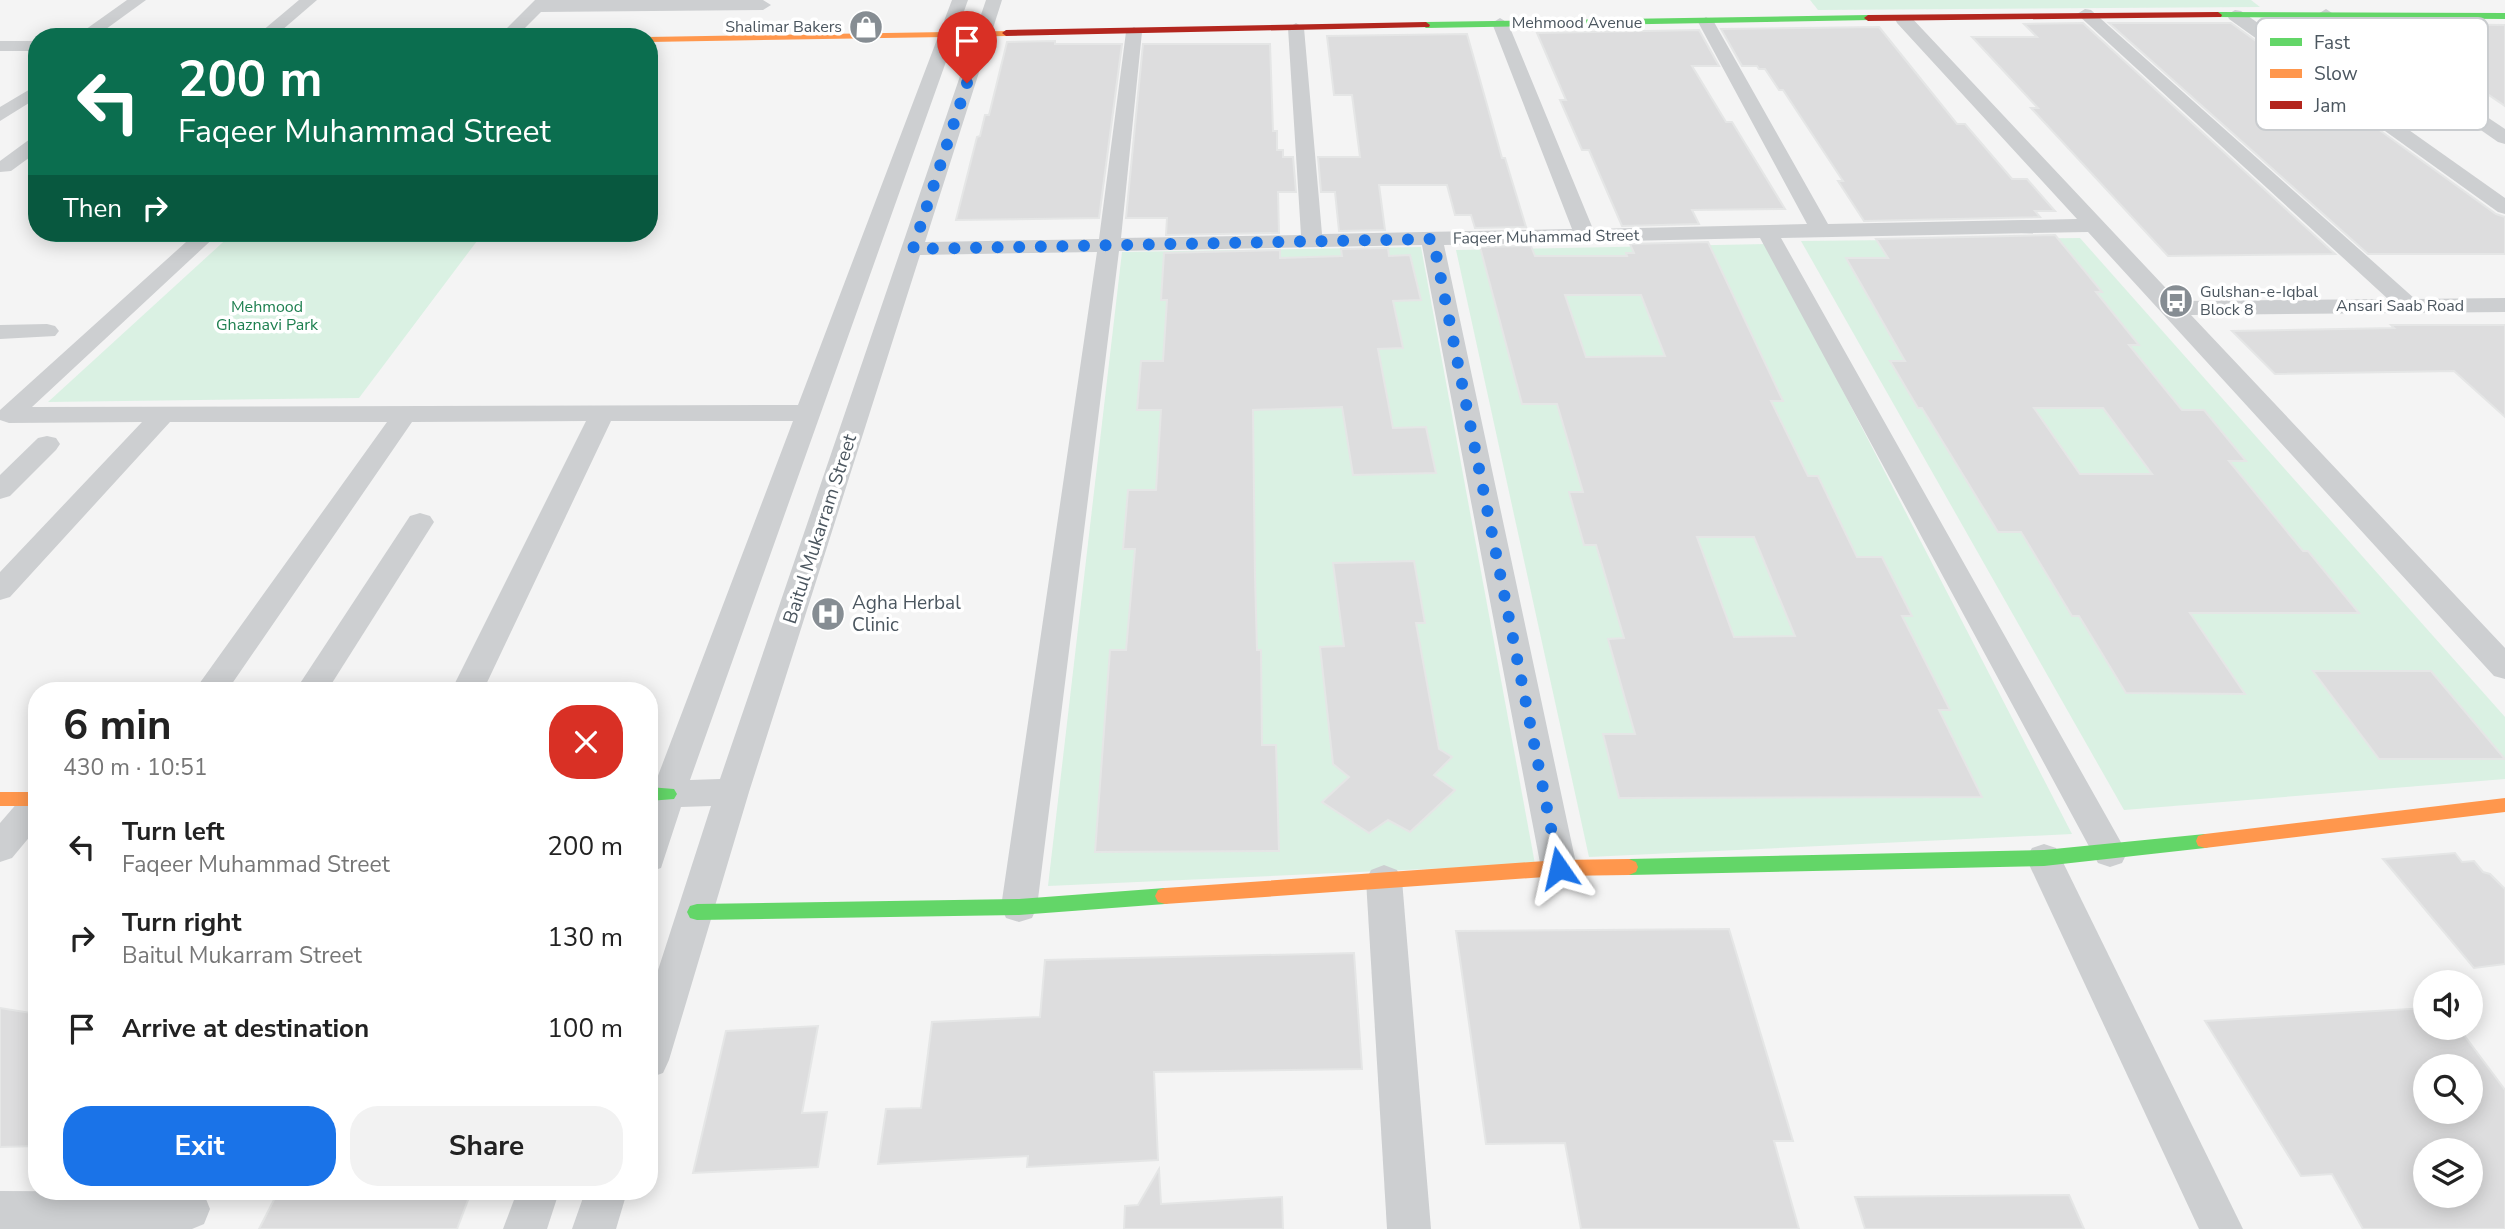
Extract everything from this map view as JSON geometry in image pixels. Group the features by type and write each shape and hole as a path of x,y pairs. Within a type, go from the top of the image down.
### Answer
{"street":[{"path":"96,28 138,0"},
{"path":"273,28 309,0"},
{"path":"732,792 659,794 807,413 960,0"},
{"name":"Baitul Mukarram Street","path":"658,1032 732,792 994,0"},
{"path":"515,28 540,4 765,2 746,38"},
{"path":"2326,14 2332,18"},
{"path":"2085,15 2408,305"},
{"name":"Mehmood Avenue","path":"658,39 2085,15 2505,16"},
{"path":"2235,15 2256,30"},
{"path":"1903,19 2505,668"},
{"path":"1706,22 1821,231"},
{"path":"1500,23 1585,236"},
{"path":"1296,28 1312,242"},
{"path":"1019,907 1109,246 1134,32"},
{"path":"0,46 28,46"},
{"path":"0,115 28,96"},
{"path":"2488,126 2505,138"},
{"path":"2396,130 2505,208"},
{"path":"2,167 28,149"},
{"path":"2,167 28,167"},
{"name":"Faqeer Muhammad Street","path":"913,249 2096,225"},
{"path":"1767,232 2110,853"},
{"path":"1433,239 1559,868"},
{"path":"198,242 9,415 807,413"},
{"name":"Ansari Saab Road","path":"2169,308 2505,305"},
{"path":"0,332 47,331"},
{"path":"216,682 405,414"},
{"path":"471,682 602,414"},
{"path":"0,590 163,415"},
{"path":"2,486 47,444"},
{"path":"318,682 420,522"},
{"path":"0,799 28,801"},
{"path":"697,912 1019,907 1559,868 2044,858 2110,853 2505,805"},
{"path":"0,848 28,812"},
{"path":"2044,858 2221,1229"},
{"path":"1384,880 1409,1229"},
{"path":"526,1229 535,1200"},
{"path":"594,1229 603,1200"},
{"path":"0,1212 189,1210"}],"green space":[{"path":"1810,0 2251,0 2260,7 1818,10"},
{"path":"2080,238 2505,717 2505,779 2124,810 1801,241"},
{"name":"Mehmood Ghaznavi Park","path":"223,242 476,242 359,398 48,402"},
{"path":"1767,244 2072,834 1589,857 1456,250"},
{"path":"1421,247 1535,864 1048,886 1122,252"}],"building":[{"path":"2083,23 2335,254 2168,256 2031,108 2038,108 1972,37 2037,37 2024,24"},
{"path":"2109,23 2231,23 2256,41 2256,130 2379,130 2496,214 2505,217 2505,254 2368,254"},
{"path":"2488,25 2505,25 2505,106 2488,94"},
{"path":"1879,27 1957,124 1965,124 2012,179 2027,179 2055,211 2035,211 2040,217 1864,221 1838,181 1843,181 1783,90 1779,90 1765,69 1742,66 1721,29"},
{"path":"1699,30 1719,66 1692,66 1726,122 1732,122 1785,209 1692,210 1699,224 1622,226 1589,150 1582,150 1560,100 1566,100 1537,33"},
{"path":"1467,34 1502,158 1505,158 1526,227 1475,228 1471,215 1455,215 1447,185 1379,185 1385,230 1339,231 1335,192 1321,192 1318,157 1360,157 1352,95 1334,95 1327,36"},
{"path":"1055,41 1055,44 1122,44 1099,218 956,220 977,137 980,136 985,115 989,115 1007,42"},
{"path":"1143,44 1270,44 1273,131 1277,131 1277,150 1283,150 1283,157 1293,157 1296,192 1278,192 1279,233 1166,235 1167,218 1126,218"},
{"path":"2055,235 2102,292 2096,292 2139,345 2129,345 2182,410 2204,410 2246,461 2229,461 2303,551 2308,551 2359,613 2190,613 2245,694 2126,693 2079,616 2072,616 2021,532 1998,532 1890,361 1905,361 1846,258 1888,258 1876,239","holes":["2034,408 2103,408 2152,474 2080,474"]},
{"path":"1708,242 1783,401 1771,401 1808,476 1818,476 1857,557 1882,557 1912,616 1902,616 1950,710 1939,710 1982,797 1619,798 1603,734 1635,734 1608,639 1624,638 1596,545 1584,545 1569,492 1583,492 1557,404 1522,404 1480,247 1531,246 1535,256 1627,256 1626,253 1634,253 1630,244","holes":["1565,295 1641,295 1665,356 1586,357","1697,537 1754,537 1795,636 1734,637"]},
{"path":"1388,248 1389,256 1410,255 1421,300 1393,301 1403,348 1378,349 1393,428 1426,427 1436,473 1353,475 1342,407 1253,410 1255,576 1257,650 1261,650 1262,745 1276,745 1279,851 1095,852 1110,650 1126,650 1135,549 1123,549 1128,490 1156,490 1161,410 1137,410 1141,361 1163,361 1167,300 1161,300 1164,253 1280,250 1280,258 1342,256 1341,249"},
{"path":"2391,325 2505,325 2505,417 2454,371 2275,374 2232,331 2394,328"},
{"path":"1414,561 1425,623 1416,623 1439,749 1452,757 1434,775 1455,790 1410,832 1388,820 1369,833 1322,802 1349,777 1333,764 1320,647 1344,646 1333,563"},
{"path":"2313,671 2431,671 2505,759 2379,759"},
{"path":"2455,853 2462,862 2474,861 2483,872 2490,874 2505,889 2505,964 2474,968 2383,859"},
{"path":"1729,929 1793,1141 1774,1141 1799,1229 1581,1229 1565,1143 1486,1144 1456,931"},
{"path":"1354,953 1362,1069 1154,1072 1158,1160 1027,1167 1028,1156 878,1164 886,1109 921,1108 932,1022 1040,1017 1045,960"},
{"path":"0,1008 28,1013 28,1146 0,1147"},
{"path":"2413,1009 2413,1040 2468,1040 2478,1054 2413,1054 2413,1124 2483,1124 2483,1061 2505,1090 2505,1229 2363,1229 2332,1174 2301,1176 2205,1021"},
{"path":"818,1026 802,1113 827,1112 818,1167 693,1173 726,1031"},
{"path":"1159,1169 1161,1204 1282,1197 1283,1229 1124,1229 1125,1206 1138,1205"},
{"path":"2069,1195 2084,1229 1865,1229 1855,1197"},
{"path":"274,1200 468,1200 457,1229 259,1229"}],"traffic: fast":[{"path":"2218,15 2505,16"},
{"path":"1426,25 1868,18"},
{"path":"658,794 668,794"},
{"path":"1629,867 2044,858 2205,841"},
{"path":"697,912 1019,907 1165,896"}],"traffic: slow":[{"path":"658,39 1006,33"},
{"path":"0,799 28,799"},
{"path":"2205,841 2505,805"},
{"path":"1165,896 1559,868 1629,867"}],"traffic: jam":[{"path":"1868,18 2218,15"},
{"path":"1006,33 1426,25"}],"place":[{"name":"Shalimar Bakers","path":"866,27"},
{"name":"Gulshan-e-Iqbal Block 8","path":"2176,301"},
{"name":"Agha Herbal Clinic","path":"828,614"}],"route":[{"path":"967,83 913,249 1433,239 1559,868"}]}
